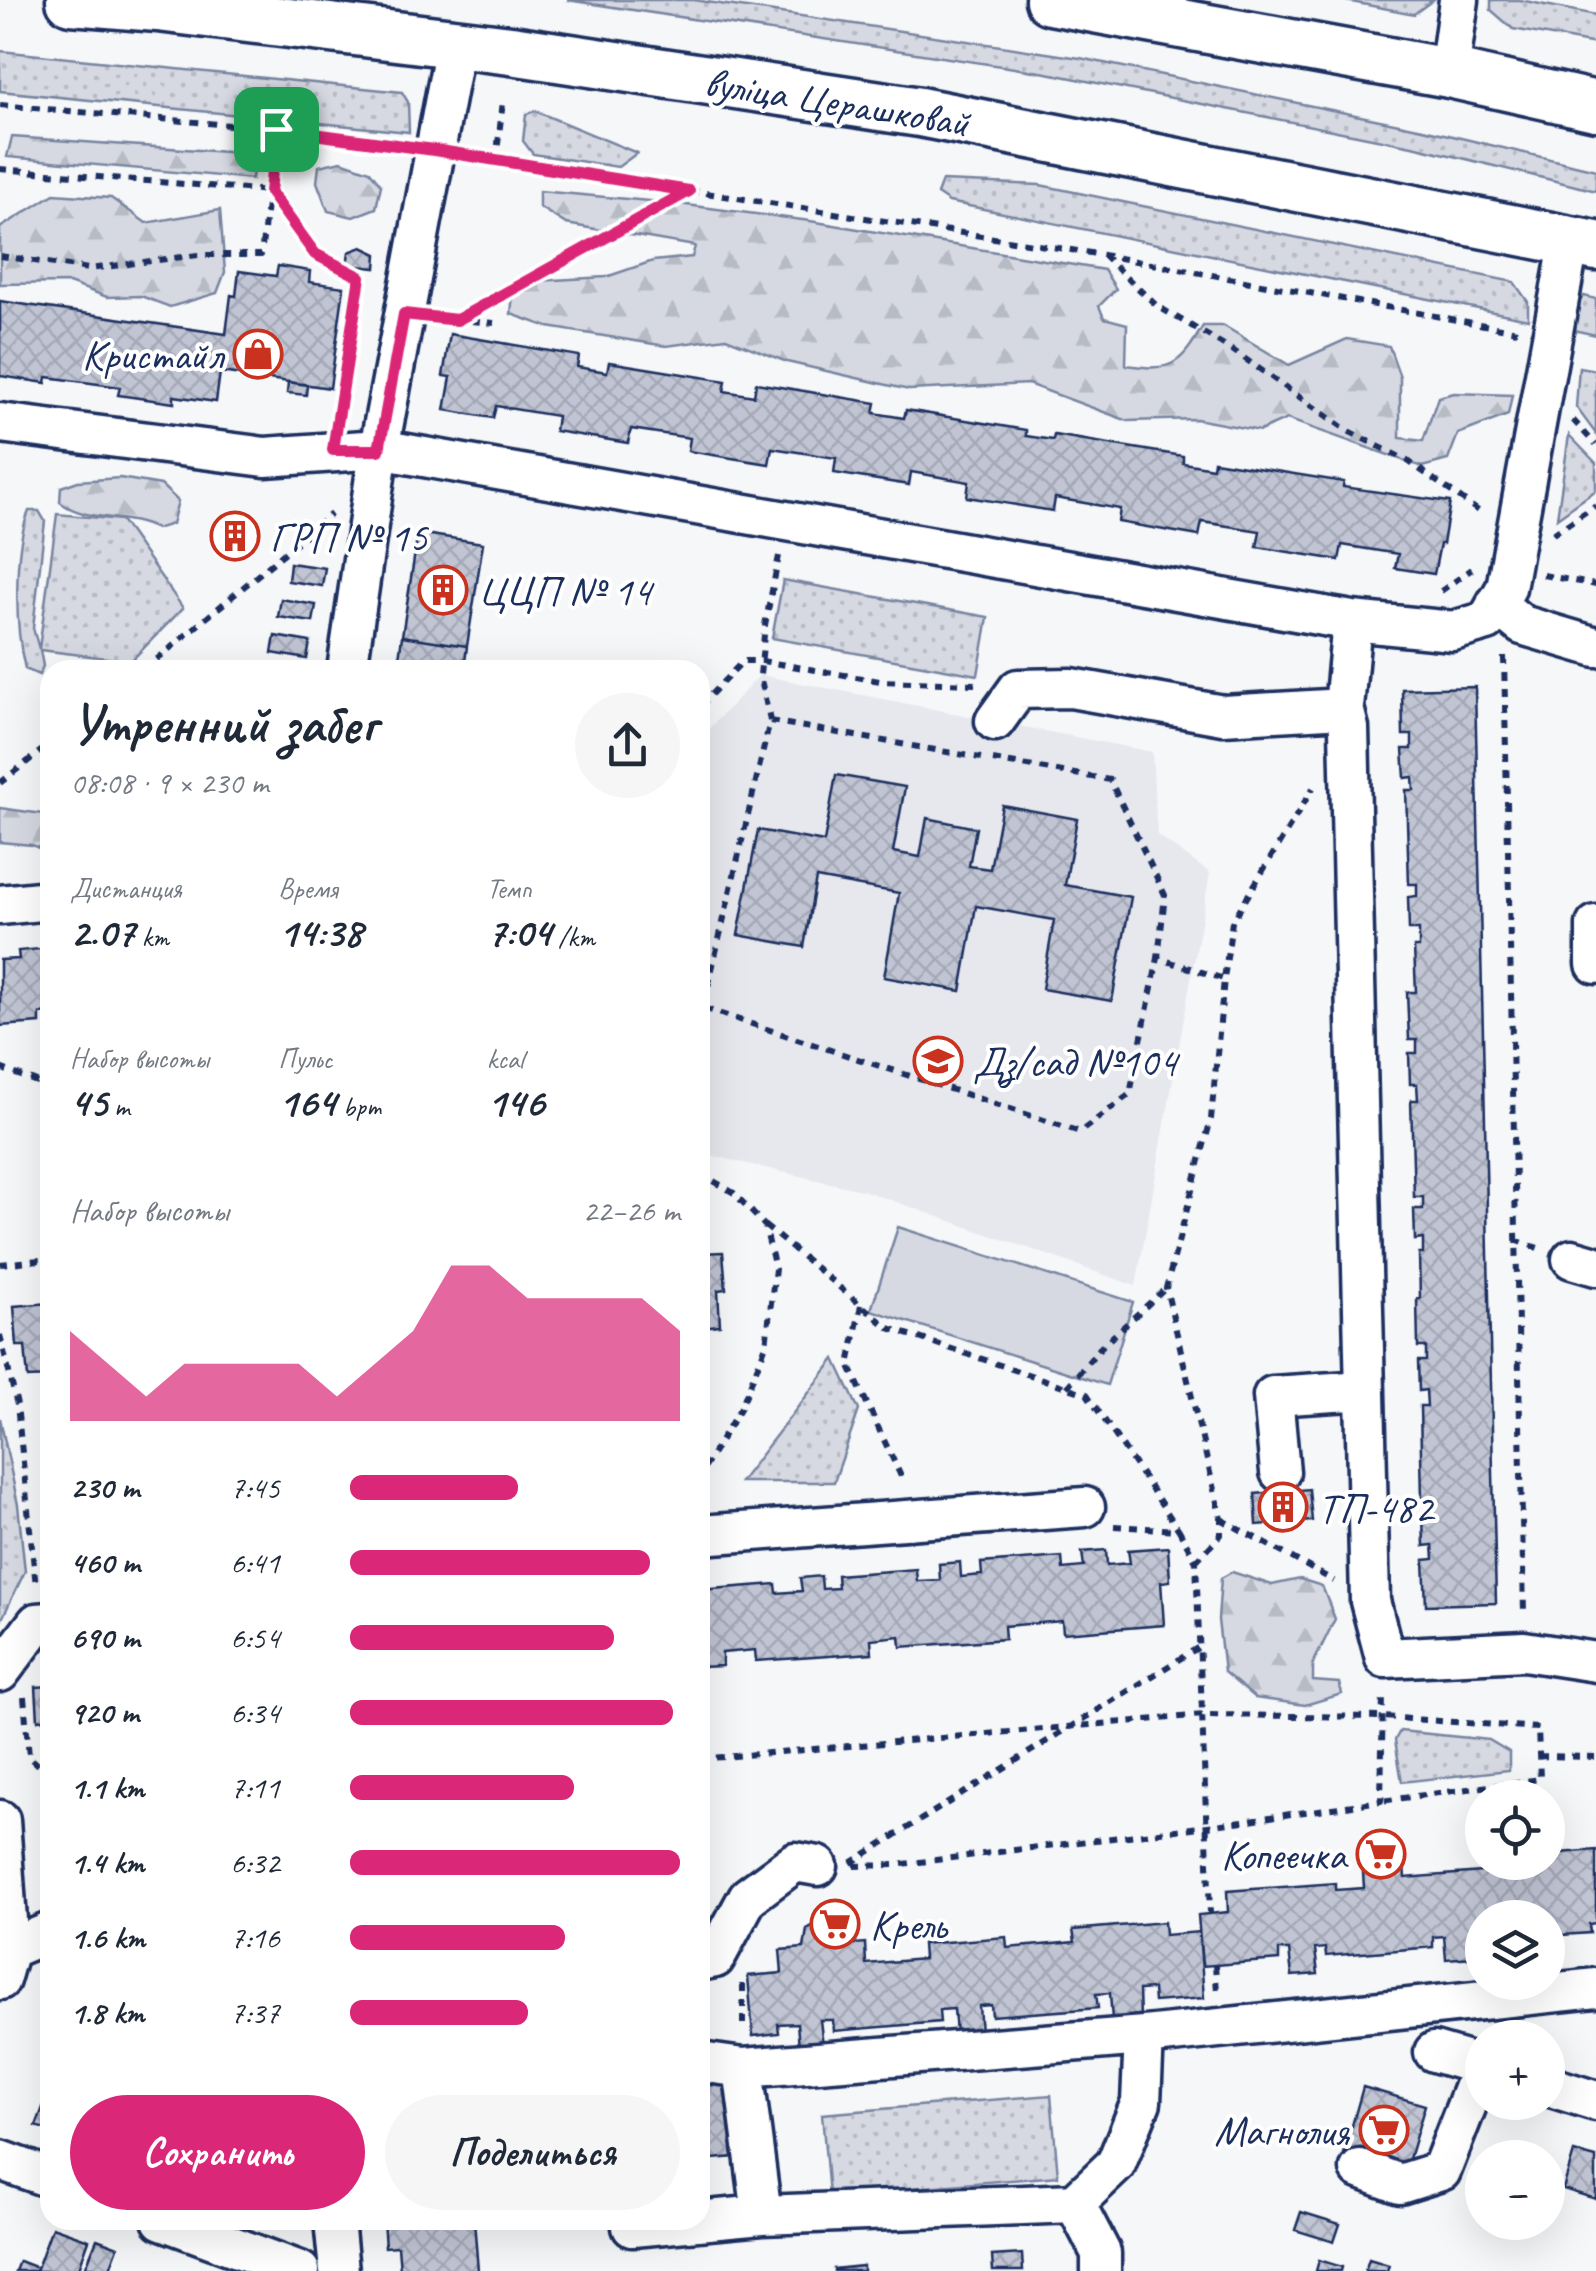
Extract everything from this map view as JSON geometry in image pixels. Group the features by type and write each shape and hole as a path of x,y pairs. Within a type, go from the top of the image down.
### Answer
{"main road":[{"name":"вуліца Церашковай","path":"71,0 511,50 920,112 1583,242"},
{"path":"1050,0 1448,72 1596,106"}],"street":[{"path":"1448,72 1459,0"},
{"path":"349,660 377,464 454,45"},
{"path":"0,422 265,457 333,450 377,464 1352,621 1453,632 1487,621 1527,540 1553,338 1583,242"},
{"path":"1496,604 1522,625 1596,648"},
{"path":"1352,621 1344,708 1350,728 1370,1601 1385,1658 1524,1651 1596,1662"},
{"path":"995,722 1018,689 1070,688 1223,715 1344,708"},
{"path":"0,905 40,901"},
{"path":"1596,925 1596,964"},
{"path":"1280,1472 1273,1396 1365,1390"},
{"path":"710,1535 1092,1516"},
{"path":"0,1672 40,1625"},
{"path":"0,1820 5,1965"},
{"path":"710,1959 748,1897 795,1862 818,1866"},
{"path":"5,1965 40,1939"},
{"path":"710,2063 743,2068 1144,2036 1596,1988"},
{"path":"710,2220 1075,2204 1116,2164 1141,2102 1144,2036"},
{"path":"1434,2052 1465,2061"},
{"path":"743,2068 762,2215"},
{"path":"1565,2091 1596,2101"},
{"path":"1360,2170 1400,2184 1441,2172 1465,2110"},
{"path":"0,2160 40,2174"},
{"path":"1075,2204 1101,2252 1100,2271"},
{"path":"189,2230 300,2271"},
{"path":"335,2230 339,2271"}],"path":[{"path":"496,161 503,101"},
{"path":"0,105 276,129 434,150 1103,254 1553,338"},
{"path":"0,256 89,269 198,255 261,255 276,129"},
{"path":"0,170 270,192 315,254 360,277 333,450"},
{"path":"457,320 689,191"},
{"path":"1103,254 1157,306 1231,349 1348,432 1408,461 1527,540"},
{"path":"404,314 494,323"},
{"path":"1566,411 1596,445"},
{"path":"155,660 377,464"},
{"path":"1433,596 1527,540 1596,505"},
{"path":"1586,512 1596,514"},
{"path":"710,978 770,721 760,676 780,552"},
{"path":"1533,573 1596,585"},
{"path":"1504,656 1524,1651"},
{"path":"710,696 743,661 880,681 941,681"},
{"path":"710,1010 1080,1132 1130,1094 1158,958 1165,894 1110,780 770,721"},
{"path":"0,783 40,752"},
{"path":"1158,958 1224,979"},
{"path":"0,1068 40,1083"},
{"path":"710,1179 734,1193 765,1226 888,1328 1088,1394 1179,1530 1196,1562 1210,1914"},
{"path":"710,1458 741,1407 766,1345 776,1268 765,1226"},
{"path":"0,1264 40,1260"},
{"path":"1067,1387 1100,1348 1166,1288"},
{"path":"861,1306 849,1365 912,1500"},
{"path":"0,1336 17,1406 40,1595"},
{"path":"1092,1516 1179,1530"},
{"path":"1222,1519 1370,1601"},
{"path":"1196,1562 1221,1535"},
{"path":"40,1631 23,1682 29,1758 40,1768"},
{"path":"710,1758 1075,1726 1204,1714 1383,1716 1538,1728 1540,1779 1208,1826 895,1865 846,1866 1075,1726 1200,1647"},
{"path":"1381,1801 1383,1706"},
{"path":"1539,1756 1596,1757"},
{"path":"742,1969 743,2068"}],"shaded area":[{"name":"Дз/сад №104","path":"760,675 1152,752 1157,835 1210,873 1136,1286 865,1191 710,1155 710,728"}],"green space":[{"path":"567,0 694,0 1080,58 1423,129 1596,170 1596,191 1417,147 1047,73"},
{"path":"1341,0 1433,0 1414,14"},
{"path":"1491,0 1520,0 1596,15 1596,44 1513,29 1491,10"},
{"path":"0,51 402,92 408,102 409,132 0,91"},
{"path":"535,111 637,153 618,167 533,154 523,141 526,114"},
{"path":"12,137 255,154 252,179 7,157"},
{"path":"341,161 370,171 381,185 376,208 353,217 328,211 317,182 319,166"},
{"path":"942,181 1040,185 1514,282 1528,302 1528,319 949,202 937,194"},
{"path":"539,191 810,221 1104,270 1116,289 1099,306 1104,318 1127,324 1126,365 1155,367 1174,363 1203,326 1224,326 1289,365 1347,339 1389,346 1400,377 1400,438 1423,441 1438,397 1454,393 1512,395 1508,415 1458,434 1448,460 1422,467 1287,419 1260,431 1196,419 1128,421 1028,384 909,390 787,362 726,338 666,346 548,327 511,314 513,294 537,281 606,277 653,261 692,257 695,246 566,224 539,207"},
{"path":"54,194 111,198 146,223 220,210 225,272 217,293 170,307 141,296 107,297 69,283 0,284 0,228"},
{"path":"1584,296 1596,299 1596,335 1573,330 1567,316"},
{"path":"1579,367 1596,370 1596,434 1576,407"},
{"path":"1569,435 1596,463 1596,490 1557,518"},
{"path":"120,478 161,485 178,501 172,524 156,529 82,513 60,502 61,487 78,481"},
{"path":"29,511 39,511 45,521 33,628 39,649 57,514 121,520 183,608 132,660 40,650 39,675 25,669 17,590"},
{"path":"783,580 988,617 978,675 772,638"},
{"path":"0,808 40,814 40,849 0,842"},
{"path":"898,1227 1133,1302 1107,1385 871,1310"},
{"path":"835,1359 859,1410 834,1482 740,1482"},
{"path":"0,1418 18,1505 25,1571 0,1623"},
{"path":"1232,1572 1272,1585 1300,1579 1322,1586 1335,1619 1313,1664 1313,1681 1339,1683 1342,1694 1305,1705 1255,1698 1224,1672 1218,1620 1221,1578"},
{"path":"1400,1731 1489,1740 1509,1752 1509,1770 1402,1782 1395,1740"},
{"path":"1051,2095 1058,2176 829,2195 822,2114"}],"building":[{"path":"362,247 377,254 376,268 347,265 349,252"},
{"path":"278,266 310,271 309,282 344,287 330,388 220,372 216,402 174,396 174,403 118,395 120,387 47,377 46,383 0,376 0,301 226,334 239,271 276,276"},
{"path":"450,334 579,356 577,367 607,372 609,362 726,381 724,391 754,396 756,383 876,403 874,413 904,418 906,410 1026,430 1026,436 1053,440 1054,435 1183,456 1183,463 1213,468 1214,461 1344,482 1343,487 1450,502 1443,544 1434,574 1395,568 1398,554 1342,545 1339,560 1257,547 1260,531 1202,522 1199,536 1118,522 1120,509 1055,498 1053,511 967,497 969,482 911,472 909,485 834,473 836,458 772,448 769,464 688,451 690,438 631,429 628,443 555,431 557,416 496,406 493,418 445,410 451,377 443,376"},
{"path":"288,382 307,385 306,395 287,393"},
{"name":"ГРП № 15","path":"224,521 248,523 245,551 222,548"},
{"name":"ЦЦП № 14","path":"418,533 483,543 467,646 402,636"},
{"path":"290,563 325,568 322,586 288,581"},
{"path":"281,599 316,605 313,622 278,617"},
{"path":"275,636 310,642 307,659 272,653"},
{"path":"402,636 467,646 465,660 399,660"},
{"path":"1475,687 1496,1603 1426,1605 1424,1560 1434,1559 1433,1545 1424,1546 1423,1513 1431,1513 1431,1499 1422,1500 1420,1406 1427,1406 1426,1390 1419,1391 1418,1361 1426,1361 1426,1347 1418,1347 1419,1254 1423,1254 1423,1239 1415,1240 1414,1209 1423,1209 1423,1197 1414,1197 1411,1100 1418,1100 1417,1084 1410,1084 1409,1053 1417,1053 1417,1040 1409,1040 1407,992 1416,992 1414,947 1419,947 1419,930 1409,930 1408,897 1417,896 1417,884 1409,884 1406,790 1414,790 1413,777 1405,778 1403,749 1412,749 1412,735 1403,735 1402,689"},
{"path":"836,775 905,787 893,852 920,857 927,818 976,828 969,866 990,869 1002,805 1077,819 1065,885 1131,897 1112,1001 1042,989 1054,920 976,906 961,991 884,977 899,893 816,878 804,947 738,935 758,830 824,842"},
{"path":"40,949 40,1023 0,1026 0,960 19,959 18,951"},
{"path":"723,1252 726,1289 718,1290 720,1325 710,1326 710,1253"},
{"path":"40,1304 40,1377 28,1378 25,1346 17,1346 14,1306"},
{"name":"ТП-482","path":"1309,1489 1312,1521 1257,1525 1255,1494"},
{"path":"1168,1547 1170,1581 1161,1582 1164,1625 1063,1633 1062,1621 1004,1626 1005,1639 901,1647 900,1636 871,1639 872,1653 756,1661 755,1650 722,1653 722,1666 710,1667 710,1589 776,1584 777,1593 802,1591 800,1578 821,1576 822,1589 838,1588 837,1575 916,1569 917,1581 940,1580 939,1564 960,1562 961,1577 982,1575 981,1563 1062,1557 1063,1569 1084,1567 1082,1552 1106,1550 1107,1565 1130,1563 1128,1550"},
{"path":"36,1687 40,1687 38,1720"},
{"path":"1596,1850 1596,1923 1589,1924 1590,1933 1565,1935 1565,1900 1465,1900 1465,1958 1446,1959 1444,1936 1433,1937 1433,1947 1326,1956 1325,1948 1315,1949 1318,1974 1292,1976 1289,1950 1279,1950 1279,1960 1202,1966 1198,1915 1228,1912 1227,1891 1335,1883 1335,1890 1364,1888 1362,1856 1403,1853 1405,1878 1465,1873 1465,1880 1565,1880 1565,1853"},
{"path":"821,1921 835,1924 841,1931 843,1945 865,1943 866,1964 923,1959 922,1944 1006,1937 1007,1948 1075,1942 1073,1930 1164,1922 1165,1935 1199,1932 1204,1998 1154,2002 1153,1989 1139,1990 1140,2017 1112,2020 1110,1993 1096,1994 1098,2008 992,2016 991,2005 979,2006 981,2032 956,2034 954,2009 939,2010 940,2022 834,2031 833,2020 820,2020 823,2045 799,2047 797,2023 778,2024 779,2033 753,2036 748,1976 782,1973 780,1950 804,1948 807,1929"},
{"path":"732,2081 736,2157 710,2159 710,2083"},
{"name":"Магнолия","path":"1363,2087 1425,2105 1405,2172 1344,2154"},
{"path":"1574,2152 1596,2158 1596,2199 1565,2190"},
{"path":"1301,2212 1340,2224 1334,2242 1295,2230"},
{"path":"51,2230 89,2240 78,2271 36,2271"},
{"path":"384,2230 475,2230 478,2271 389,2271 400,2270 398,2246 385,2247"},
{"path":"97,2239 118,2247 109,2271 86,2266"},
{"path":"1022,2254 1023,2271 993,2271 992,2256"},
{"path":"1369,2259 1389,2265 1387,2271 1365,2271"},
{"path":"1319,2260 1342,2267 1341,2271 1316,2271"},
{"path":"19,2261 37,2268 36,2271 15,2271"},
{"path":"863,2266 863,2271 834,2271 834,2269"}],"place":[{"name":"Кристайл","path":"258,354"},
{"name":"ГРП № 15","path":"235,536"},
{"name":"ЦЦП № 14","path":"443,590"},
{"name":"Дз/сад №104","path":"938,1061"},
{"name":"ТП-482","path":"1283,1507"},
{"name":"Копеечка","path":"1381,1854"},
{"name":"Крель","path":"835,1924"},
{"name":"Магнолия","path":"1384,2130"}],"route":[{"path":"276,129 689,191 457,320 404,314 379,450 333,450 360,277 315,254 270,192 276,129"}]}
